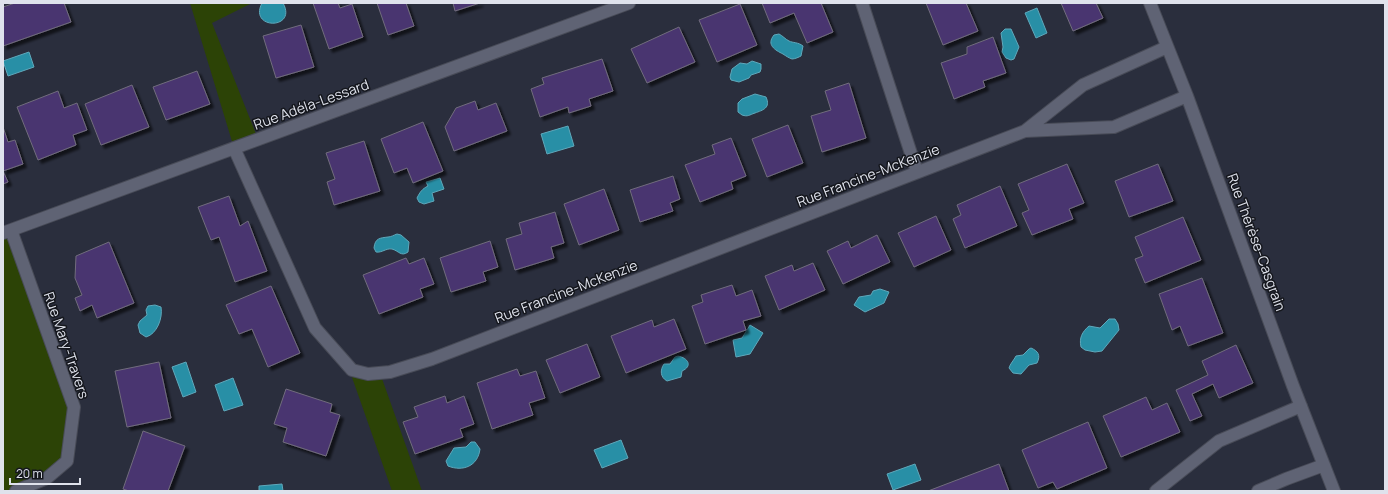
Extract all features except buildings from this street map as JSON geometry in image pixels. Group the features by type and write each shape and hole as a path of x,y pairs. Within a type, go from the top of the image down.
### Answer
{"street":[{"name":"Rue Adéla-Lessard","path":"7,231 629,3"},
{"path":"862,3 917,172"},
{"name":"Rue Thérèse-Casgrain","path":"1150,3 1187,96 1301,406 1334,491"},
{"name":"Rue Francine-McKenzie","path":"234,148 314,328 352,370 368,374 390,372 432,359 1025,131 1083,85 1167,47"},
{"name":"Rue Francine-McKenzie","path":"1025,131 1114,127 1187,96"},
{"name":"Rue Mary-Travers","path":"7,231 74,407 67,461 47,478 16,491"},
{"path":"1156,491 1219,441 1301,406"},
{"path":"1258,491 1324,465"}],"green space":[{"path":"190,3 252,3 212,23 258,139 234,148"},
{"path":"11,230 74,407 67,461 16,491 3,491 3,233"},
{"path":"348,366 380,373 422,491 392,491"}],"water":[{"path":"262,3 283,3 286,12 284,18 279,22 266,22 261,18 259,12"},
{"path":"1037,8 1047,33 1036,38 1025,13"},
{"path":"1005,29 1011,29 1019,47 1014,59 1011,60 1006,58 1002,52 1003,47 1001,33"},
{"path":"779,34 789,41 803,46 801,56 792,59 772,47 771,42 774,35"},
{"path":"29,52 34,67 8,76 3,61"},
{"path":"752,61 761,64 760,72 739,82 731,80 730,77 732,69 740,63 747,64"},
{"path":"755,94 766,97 768,104 767,106 761,111 747,116 738,112 738,103 742,99"},
{"path":"568,126 574,146 547,154 541,134"},
{"path":"440,178 444,189 432,193 434,201 424,204 419,202 417,198 420,192 428,186 426,182"},
{"path":"397,234 401,235 409,242 408,252 402,254 390,249 376,252 374,248 377,240"},
{"path":"880,289 889,292 884,303 865,312 854,305 859,297 871,295 873,291"},
{"path":"155,305 161,307 160,321 153,333 146,337 140,333 138,325 147,315 146,310 148,306"},
{"path":"1109,319 1115,319 1119,330 1102,351 1095,352 1085,350 1081,347 1081,338 1089,326 1100,328"},
{"path":"750,325 763,333 750,354 736,357 733,340 742,338"},
{"path":"1031,348 1038,354 1039,358 1037,363 1029,365 1021,374 1013,373 1009,368 1016,356 1023,355"},
{"path":"678,356 687,360 688,365 682,371 681,377 667,381 662,375 661,371 663,366 664,364 670,364 675,357"},
{"path":"186,362 196,392 183,397 172,367"},
{"path":"233,378 243,405 224,411 215,385"},
{"path":"621,440 628,458 602,468 594,450"},
{"path":"471,442 475,442 480,449 476,460 464,468 454,468 448,466 446,461 454,448 466,447"},
{"path":"915,464 921,480 893,490 887,474"},
{"path":"282,484 283,491 259,491 259,486"}]}
